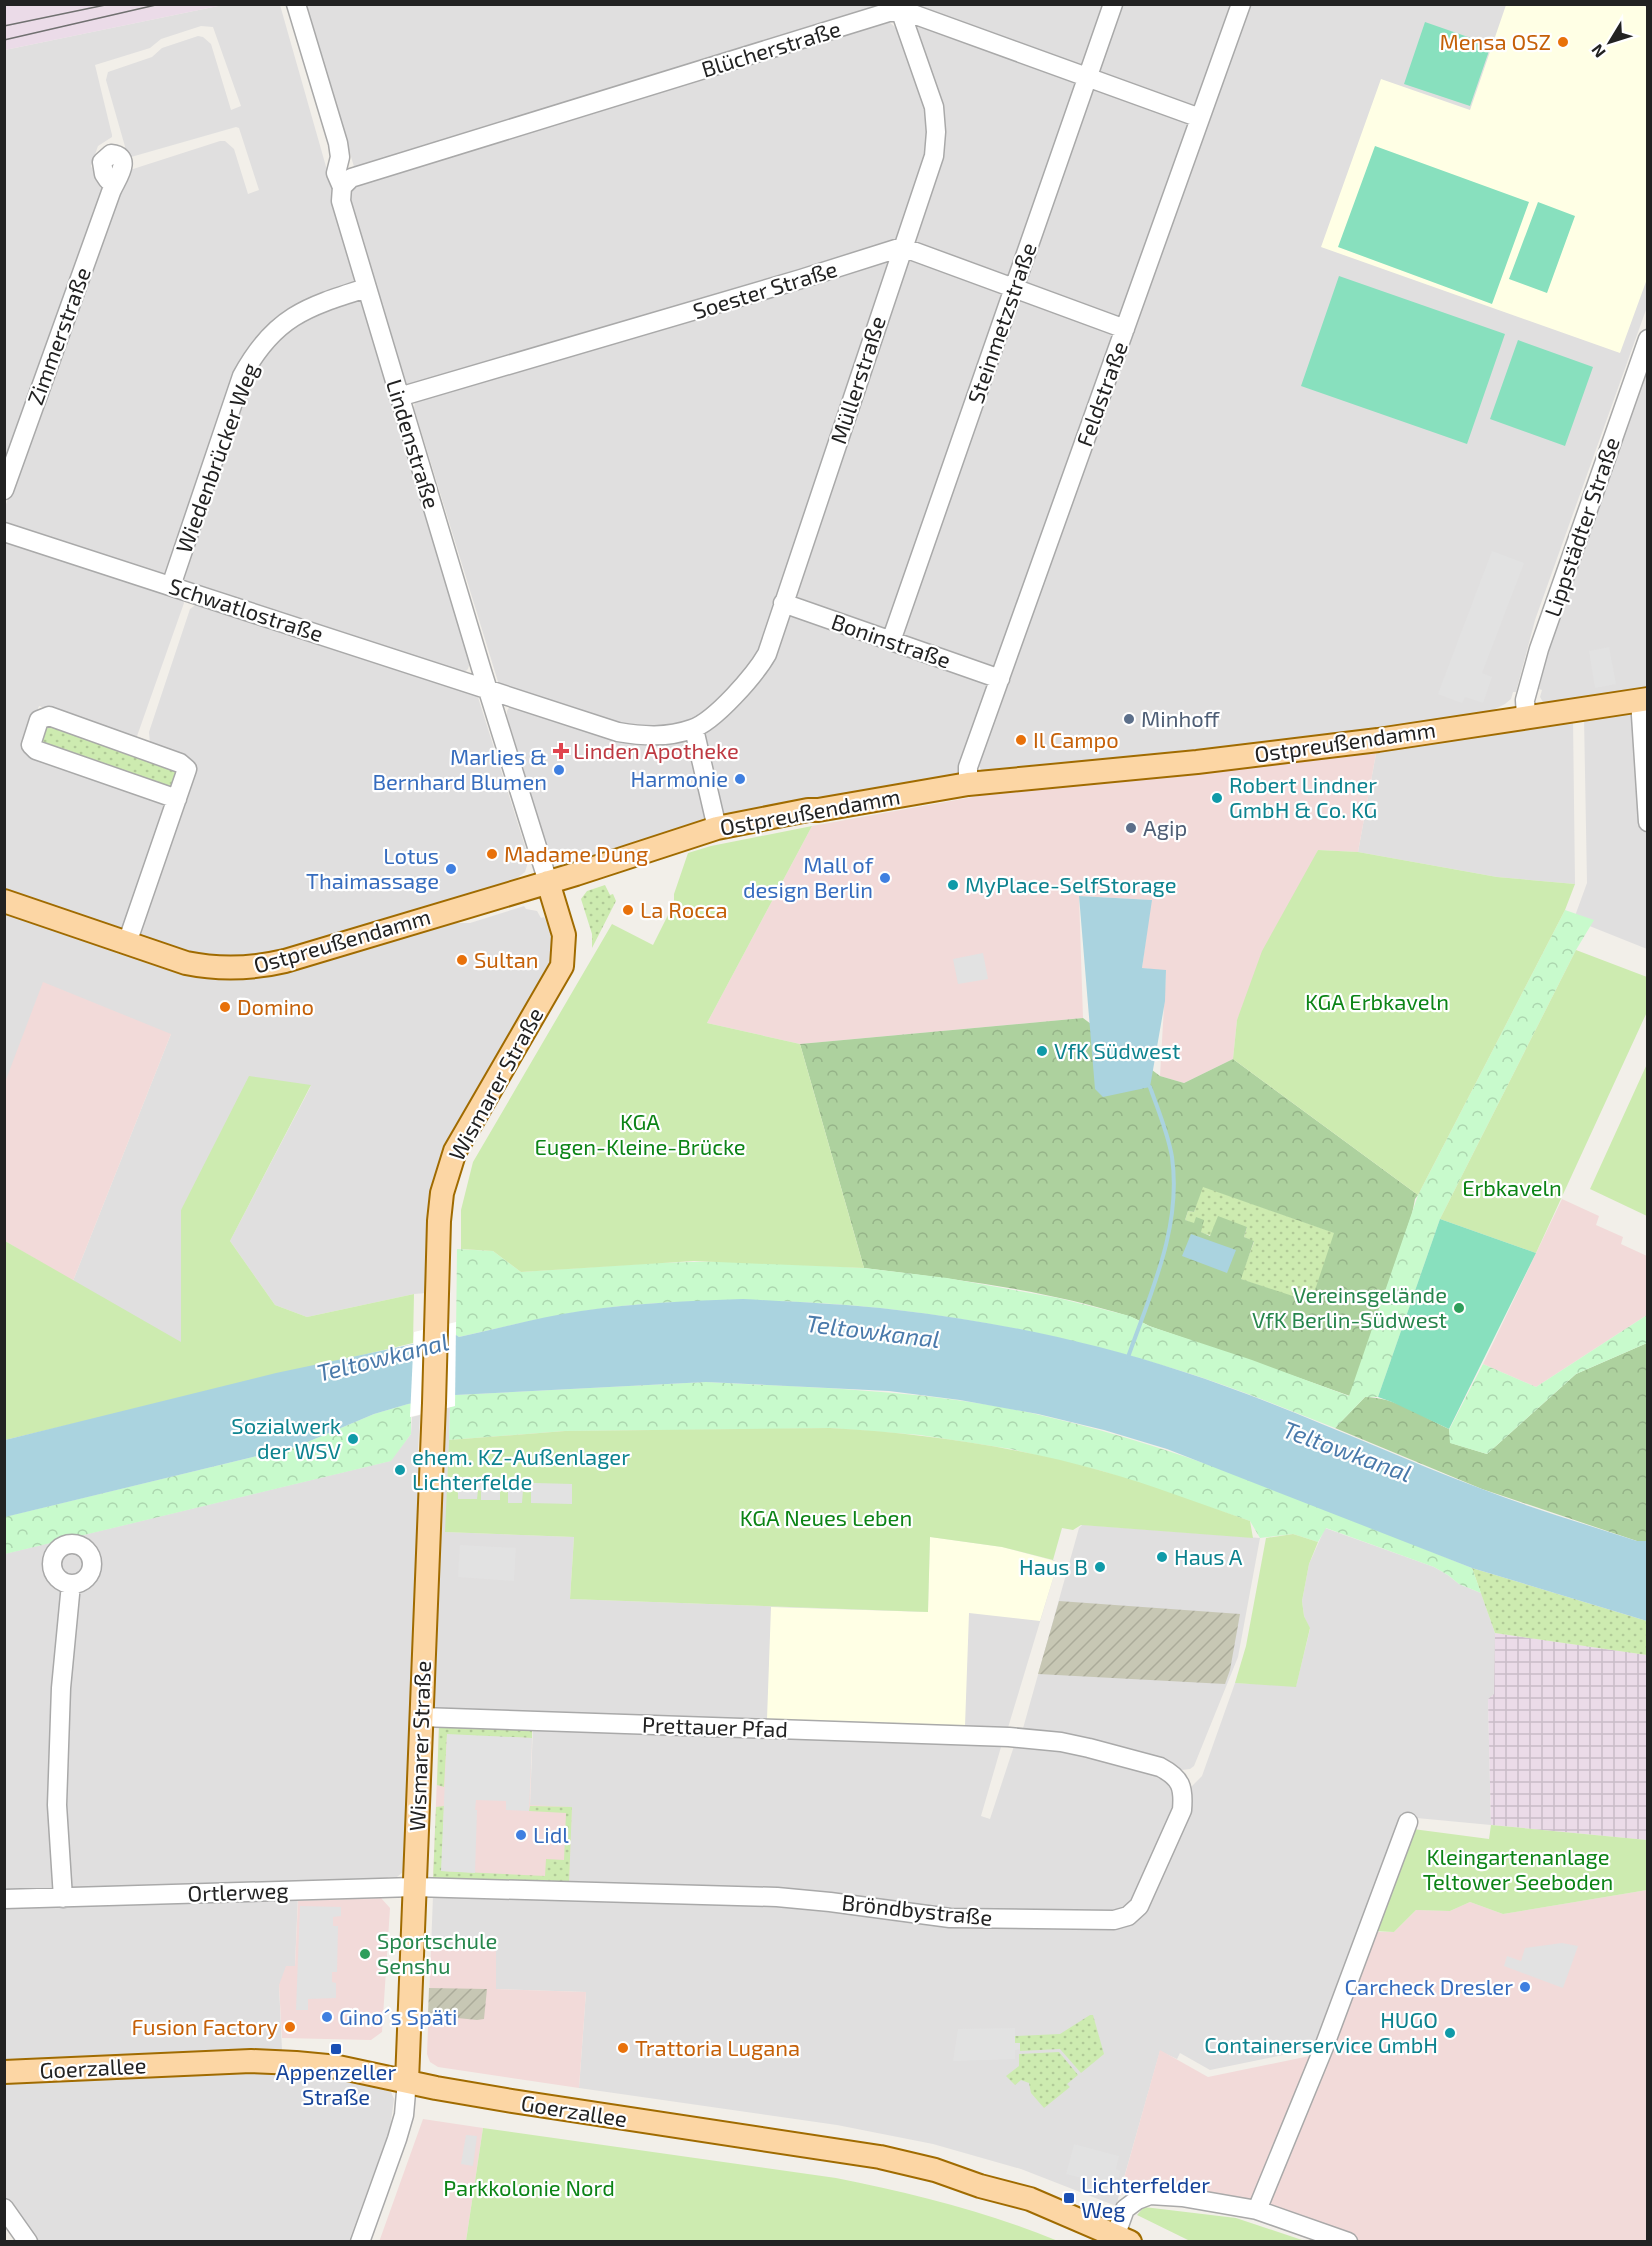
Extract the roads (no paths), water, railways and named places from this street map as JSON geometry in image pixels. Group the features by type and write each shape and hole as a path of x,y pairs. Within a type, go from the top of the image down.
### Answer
{"main road":[{"name":"Ostpreußendamm","path":"4,901 198,965 235,969 253,968 285,961 548,882 717,828 808,810 968,784 1206,761 1378,740 1644,700"},
{"name":"Wismarer Straße","path":"408,2082 438,1221 446,1175 455,1151 554,983 563,961 564,935 548,882"},
{"name":"Goerzallee","path":"4,2072 251,2061 338,2067 501,2099 880,2157 935,2170 980,2186 1010,2193 1067,2213 1123,2238"}],"street":[{"name":"Lindenstraße","path":"296,4 338,143 340,157 336,173 342,187 341,201 487,689 548,882"},
{"name":"Steinmetzstraße","path":"891,641 1113,4"},
{"name":"Feldstraße","path":"968,784 968,767 1241,4"},
{"name":"Blücherstraße","path":"342,187 351,178 900,8 1200,118"},
{"name":"Müllerstraße","path":"487,689 618,732 643,736 669,735 694,729 725,704 760,666 767,654 934,156 936,132 934,107 900,8"},
{"name":"Zimmerstraße","path":"4,490 114,182"},
{"path":"902,247 1125,329"},
{"name":"Soester Straße","path":"399,398 902,247"},
{"name":"Wiedenbrücker Weg","path":"171,586 242,375 252,358 273,331 295,315 315,304 366,288"},
{"name":"Lippstädter Straße","path":"1526,716 1525,700 1539,649 1647,339"},
{"name":"Schwatlostraße","path":"4,532 487,689"},
{"name":"Boninstraße","path":"783,603 1000,679"},
{"name":"Ostpreußendamm","path":"1644,700 1647,822"},
{"path":"127,943 177,799 187,770 180,763 49,716 39,720 31,745 36,750 177,799"},
{"path":"694,729 717,828"},
{"path":"63,1898 57,1805 61,1688 71,1584"},
{"name":"Prettauer Pfad","path":"421,1717 1009,1737"},
{"name":"Bröndbystraße","path":"414,1887 781,1898 950,1918 1114,1920 1128,1916 1139,1906 1182,1810 1183,1796 1180,1782 1173,1774 1160,1767 1089,1748 1061,1742 1009,1737"},
{"path":"1257,2210 1324,2047 1408,1822"},
{"name":"Ortlerweg","path":"4,1899 414,1887"},
{"path":"360,2241 397,2139 404,2115 408,2082"},
{"path":"1123,2238 1125,2209 1137,2200 1150,2195 1182,2197 1257,2210 1348,2241"},
{"path":"4,2208 28,2241"}],"water":[{"path":"1079,896 1152,900 1142,968 1166,970 1165,1001 1150,1087 1103,1097 1095,1089"},
{"path":"1191,1234 1236,1250 1227,1273 1182,1256"},
{"name":"Teltowkanal","path":"743,1299 878,1308 1005,1326 1111,1350 1219,1384 1501,1496 1637,1541 1647,1541 1647,1621 1472,1568 1167,1449 1104,1430 1038,1414 960,1400 889,1391 706,1382 455,1395 408,1404 374,1414 298,1446 5,1517 5,1440 276,1373 456,1335 459,1337 550,1316 622,1306"}],"waterway":[{"path":"1127,1360 1162,1260 1172,1209 1174,1183 1172,1157 1150,1087"}],"tram line":[{"path":"4,26 110,4"},
{"path":"4,40 160,4"}],"place":[{"name":"Mensa OSZ","path":"1563,42"},
{"name":"Minhoff","path":"1129,719"},
{"name":"Il Campo","path":"1021,740"},
{"name":"Linden Apotheke","path":"561,751"},
{"name":"Marlies & Bernhard Blumen","path":"559,770"},
{"name":"Harmonie","path":"740,779"},
{"name":"Robert Lindner GmbH & Co. KG","path":"1217,798"},
{"name":"Agip","path":"1131,828"},
{"name":"Madame Dung","path":"492,854"},
{"name":"Lotus Thaimassage","path":"451,869"},
{"name":"Mall of design Berlin","path":"885,878"},
{"name":"MyPlace-SelfStorage","path":"953,885"},
{"name":"La Rocca","path":"628,910"},
{"name":"Sultan","path":"462,960"},
{"name":"Domino","path":"225,1007"},
{"name":"VfK Südwest","path":"1042,1051"},
{"name":"Vereinsgelände VfK Berlin-Südwest","path":"1459,1308"},
{"name":"Sozialwerk der WSV","path":"353,1439"},
{"name":"ehem. KZ-Außenlager Lichterfelde","path":"400,1470"},
{"name":"Haus A","path":"1162,1557"},
{"name":"Haus B","path":"1100,1567"},
{"name":"Lidl","path":"521,1835"},
{"name":"Sportschule Senshu","path":"365,1954"},
{"name":"Carcheck Dresler","path":"1525,1987"},
{"name":"Gino´s Späti","path":"327,2017"},
{"name":"Fusion Factory","path":"290,2027"},
{"name":"HUGO Containerservice GmbH","path":"1450,2033"},
{"name":"Trattoria Lugana","path":"623,2048"},
{"name":"Appenzeller Straße","path":"336,2049"},
{"name":"Lichterfelder Weg","path":"1069,2198"}],"park label":[{"name":"KGA Erbkaveln","path":"1377,1002"},
{"name":"KGA Eugen-Kleine-Brücke","path":"640,1134"},
{"name":"Erbkaveln","path":"1512,1188"},
{"name":"KGA Neues Leben","path":"826,1518"},
{"name":"Kleingartenanlage Teltower Seeboden","path":"1518,1870"},
{"name":"Parkkolonie Nord","path":"529,2188"}]}
